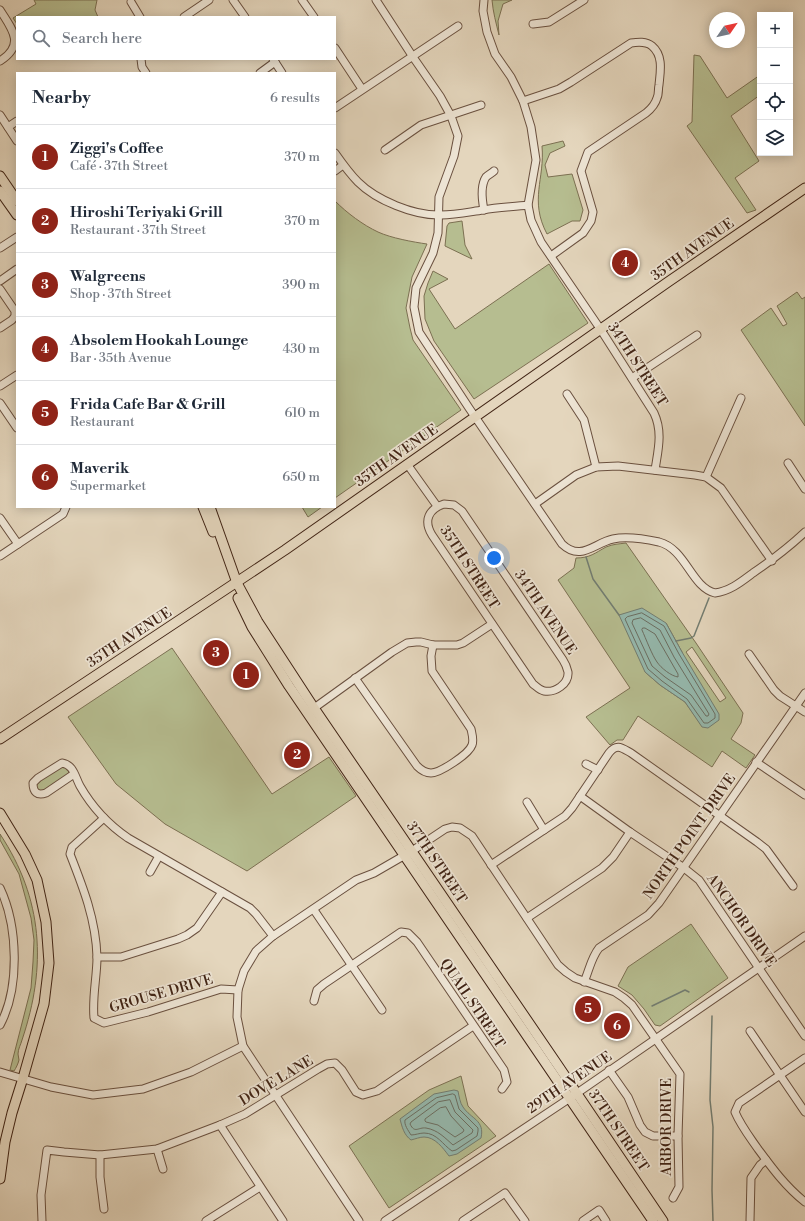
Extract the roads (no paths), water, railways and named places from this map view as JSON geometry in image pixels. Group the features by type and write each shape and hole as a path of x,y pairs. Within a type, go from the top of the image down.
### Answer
{"main road":[{"path":"0,176 16,200"},
{"name":"35TH AVENUE","path":"0,739 235,584 805,188"},
{"path":"0,191 16,214"},
{"name":"37TH STREET","path":"203,508 226,571 235,584"},
{"name":"37TH STREET","path":"210,508 235,584 252,627 311,710 573,1095 663,1221"},
{"path":"0,813 25,854 37,880 46,922 49,963 44,1004 12,1113 5,1142 0,1179"},
{"name":"37TH STREET","path":"573,1095 653,1221"}],"street":[{"path":"187,16 209,0"},
{"path":"233,0 244,16"},
{"path":"302,0 313,16"},
{"path":"376,0 412,57 440,96 451,116 458,136 454,156 439,197 438,233 433,253 416,288 414,307 419,332 562,544 566,548 579,552 588,550 611,539 623,538 660,543 667,546 682,559 700,585 715,593 728,590 772,561 805,532"},
{"path":"336,154 358,183 380,198 398,207 439,216 528,205 536,160 531,127 523,101 511,78 495,54 487,32 484,0"},
{"path":"533,24 549,22 571,3 584,0"},
{"path":"131,2 139,16"},
{"path":"0,10 14,34 14,44 10,55 0,61"},
{"path":"336,107 458,26"},
{"path":"523,101 559,89 631,43 642,42 652,46 658,54 661,64 658,98 654,106 588,152 581,171 593,212 591,221 584,233 551,256"},
{"path":"336,50 362,89"},
{"path":"141,60 142,67 145,72"},
{"path":"261,72 274,61 281,72"},
{"path":"385,150 421,125 481,105"},
{"path":"0,115 16,139"},
{"path":"8,127 16,122"},
{"path":"336,170 343,165"},
{"path":"484,210 482,198 483,186 486,177 494,171"},
{"name":"34TH STREET","path":"528,205 541,242 651,407 658,422 660,437 655,470"},
{"path":"0,248 16,238"},
{"path":"0,281 16,271"},
{"path":"0,289 15,311 15,316 12,320 0,328"},
{"path":"632,378 697,335"},
{"path":"0,386 16,377"},
{"path":"567,394 584,420 596,467"},
{"path":"706,477 741,398"},
{"path":"1,405 16,427"},
{"path":"788,463 805,489"},
{"name":"35TH STREET","path":"407,464 437,506 432,510 428,518 430,532 492,624"},
{"path":"535,504 576,475 596,467 618,466 706,477 721,488 772,561"},
{"name":"34TH AVENUE","path":"437,506 444,504 454,505 462,511 473,526 563,660 568,673 565,683 550,691 543,691 533,684 492,624"},
{"path":"0,556 63,514 66,508"},
{"path":"0,518 18,544"},
{"path":"311,710 392,652 407,643 421,642 433,645 452,645 463,643 492,624"},
{"path":"355,678 417,766 426,772 437,772 469,749 472,745 473,738 471,729 432,671 431,656 433,645"},
{"path":"749,654 774,690 805,712"},
{"name":"NORTH POINT DRIVE","path":"584,982 591,962 599,948 648,915 659,903 805,693"},
{"path":"491,865 564,816 572,808 613,749 622,747 747,834 766,849 793,886"},
{"path":"756,762 805,795"},
{"path":"74,774 41,795 36,794 32,788 32,783 62,763 70,766 74,774 80,787 104,818 117,830 128,838 250,908 274,936"},
{"path":"586,764 598,770"},
{"name":"ANCHOR DRIVE","path":"580,796 699,880 805,1036"},
{"path":"527,802 544,830"},
{"path":"104,818 72,847 70,854 82,882 93,922 97,957 121,957 178,940 197,928 222,892"},
{"name":"ARBOR DRIVE","path":"359,1221 274,1095 243,1046 236,1017 238,990 244,971 256,951 274,936 356,880 374,873 445,829 452,827 460,828 472,836 558,965 566,972 584,982 615,992 624,998 636,1010 680,1074 678,1136 679,1188 673,1198"},
{"path":"526,918 602,868 613,857 630,832"},
{"path":"150,872 159,856"},
{"path":"0,888 4,897 3,906 13,934 14,976 5,1017 0,1025"},
{"path":"314,910 382,1010"},
{"name":"QUAIL STREET","path":"351,965 401,932 408,933 417,942 504,1070 508,1082 502,1090"},
{"name":"29TH AVENUE","path":"385,1221 656,1039 805,936"},
{"name":"GROUSE DRIVE","path":"97,957 93,1008 94,1018 104,1023 148,1012 221,988 238,990"},
{"path":"314,1001 317,990 351,965"},
{"name":"DOVE LANE","path":"42,1221 40,1195 47,1150 100,1155 157,1149 220,1126 245,1114 318,1069 335,1062 356,1092 363,1095 377,1091 473,1026"},
{"path":"750,1031 805,1112"},
{"path":"0,1072 51,1087 93,1095 143,1088 192,1072 243,1046"},
{"path":"805,1058 739,1104 735,1112 740,1124 766,1160 788,1187 805,1202"},
{"path":"609,1070 628,1098 640,1125 645,1132 654,1136 678,1136"},
{"path":"220,1126 283,1221"},
{"path":"157,1149 163,1169"},
{"path":"100,1155 100,1177 104,1209"},
{"path":"750,1221 751,1178 760,1165 766,1160"},
{"path":"206,1221 260,1187"},
{"path":"463,1221 506,1193 525,1221"},
{"path":"583,1221 599,1210 606,1221"}],"water":[{"path":"642,608 666,623 719,714 719,720 708,728 702,727 685,702 660,685 645,672 619,615"},
{"path":"454,1090 458,1091 462,1105 466,1111 479,1123 482,1132 481,1138 457,1154 449,1156 438,1144 428,1137 411,1140 405,1133 400,1119 434,1094"}],"waterway":[{"path":"586,557 593,579 619,615"},
{"path":"676,641 694,636 709,598"},
{"path":"652,1006 685,990 689,992"},
{"path":"712,1016 710,1100 713,1127 713,1221"}],"place":[{"name":"Absolem Hookah Lounge","path":"625,263"},
{"name":"Walgreens","path":"216,653"},
{"name":"Ziggi's Coffee","path":"246,675"},
{"name":"Hiroshi Teriyaki Grill","path":"297,755"},
{"name":"Frida Cafe Bar & Grill","path":"588,1009"},
{"name":"Maverik","path":"617,1026"}]}
